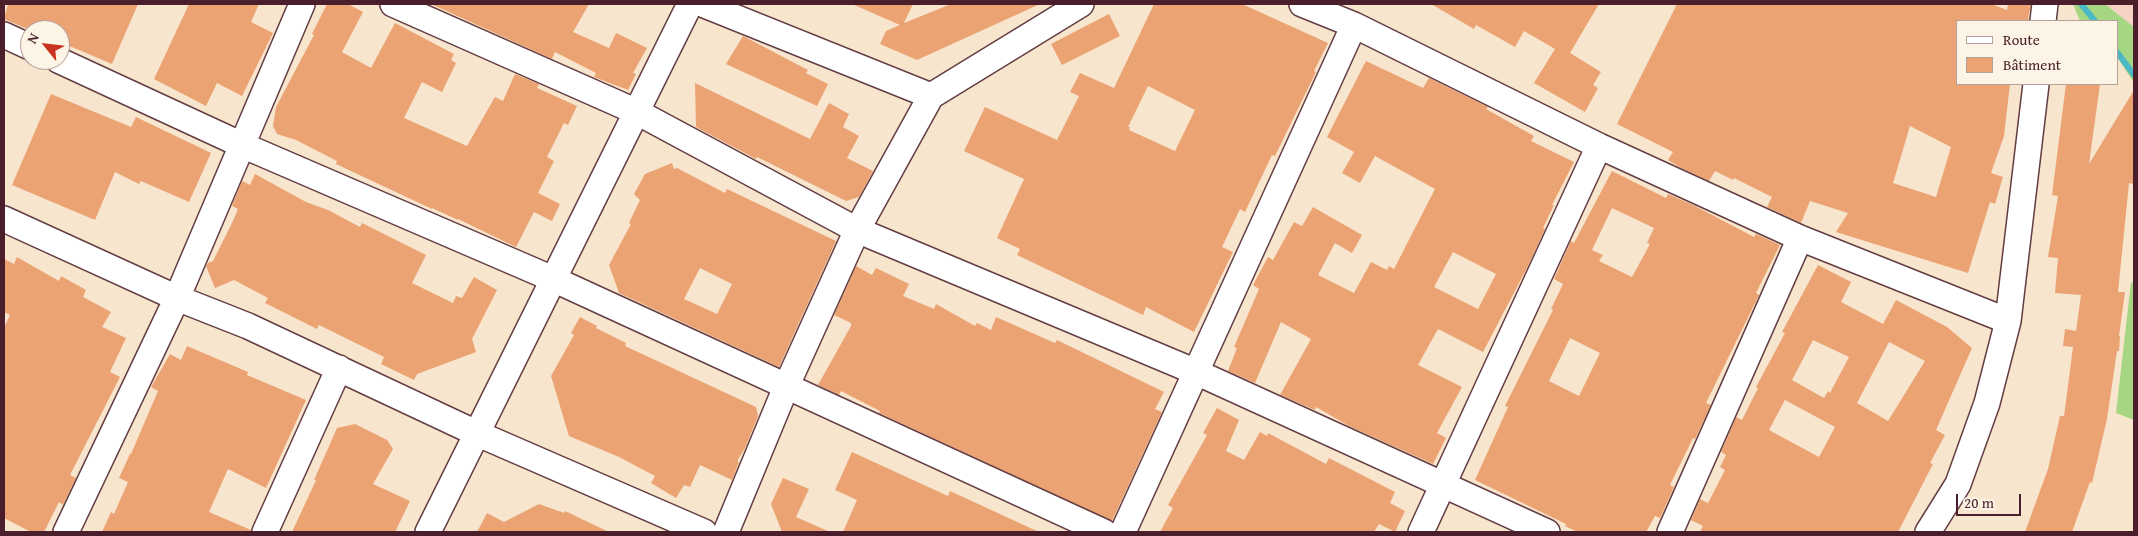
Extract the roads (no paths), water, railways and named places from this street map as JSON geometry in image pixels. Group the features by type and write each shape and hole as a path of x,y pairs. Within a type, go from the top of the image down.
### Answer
{"street":[{"path":"66,532 177,298 302,4"},
{"path":"393,4 636,112 857,230 1196,372 1547,532"},
{"path":"428,532 690,4"},
{"path":"702,4 931,96"},
{"path":"726,532 786,387 857,230 931,96 1080,4"},
{"path":"1302,4 1354,26 1598,146 1800,238 2008,321"},
{"path":"1123,532 1354,26"},
{"path":"4,35 20,42"},
{"path":"70,66 242,145 553,279 1104,532"},
{"path":"1928,532 1958,484 1986,403 2008,321 2036,85"},
{"path":"1421,532 1598,146"},
{"path":"4,219 177,298 248,326 476,433 704,532"},
{"path":"1670,532 1800,238"},
{"path":"265,532 339,368"}],"waterway":[{"path":"2081,4 2094,20"},
{"path":"2118,53 2134,75"}]}
